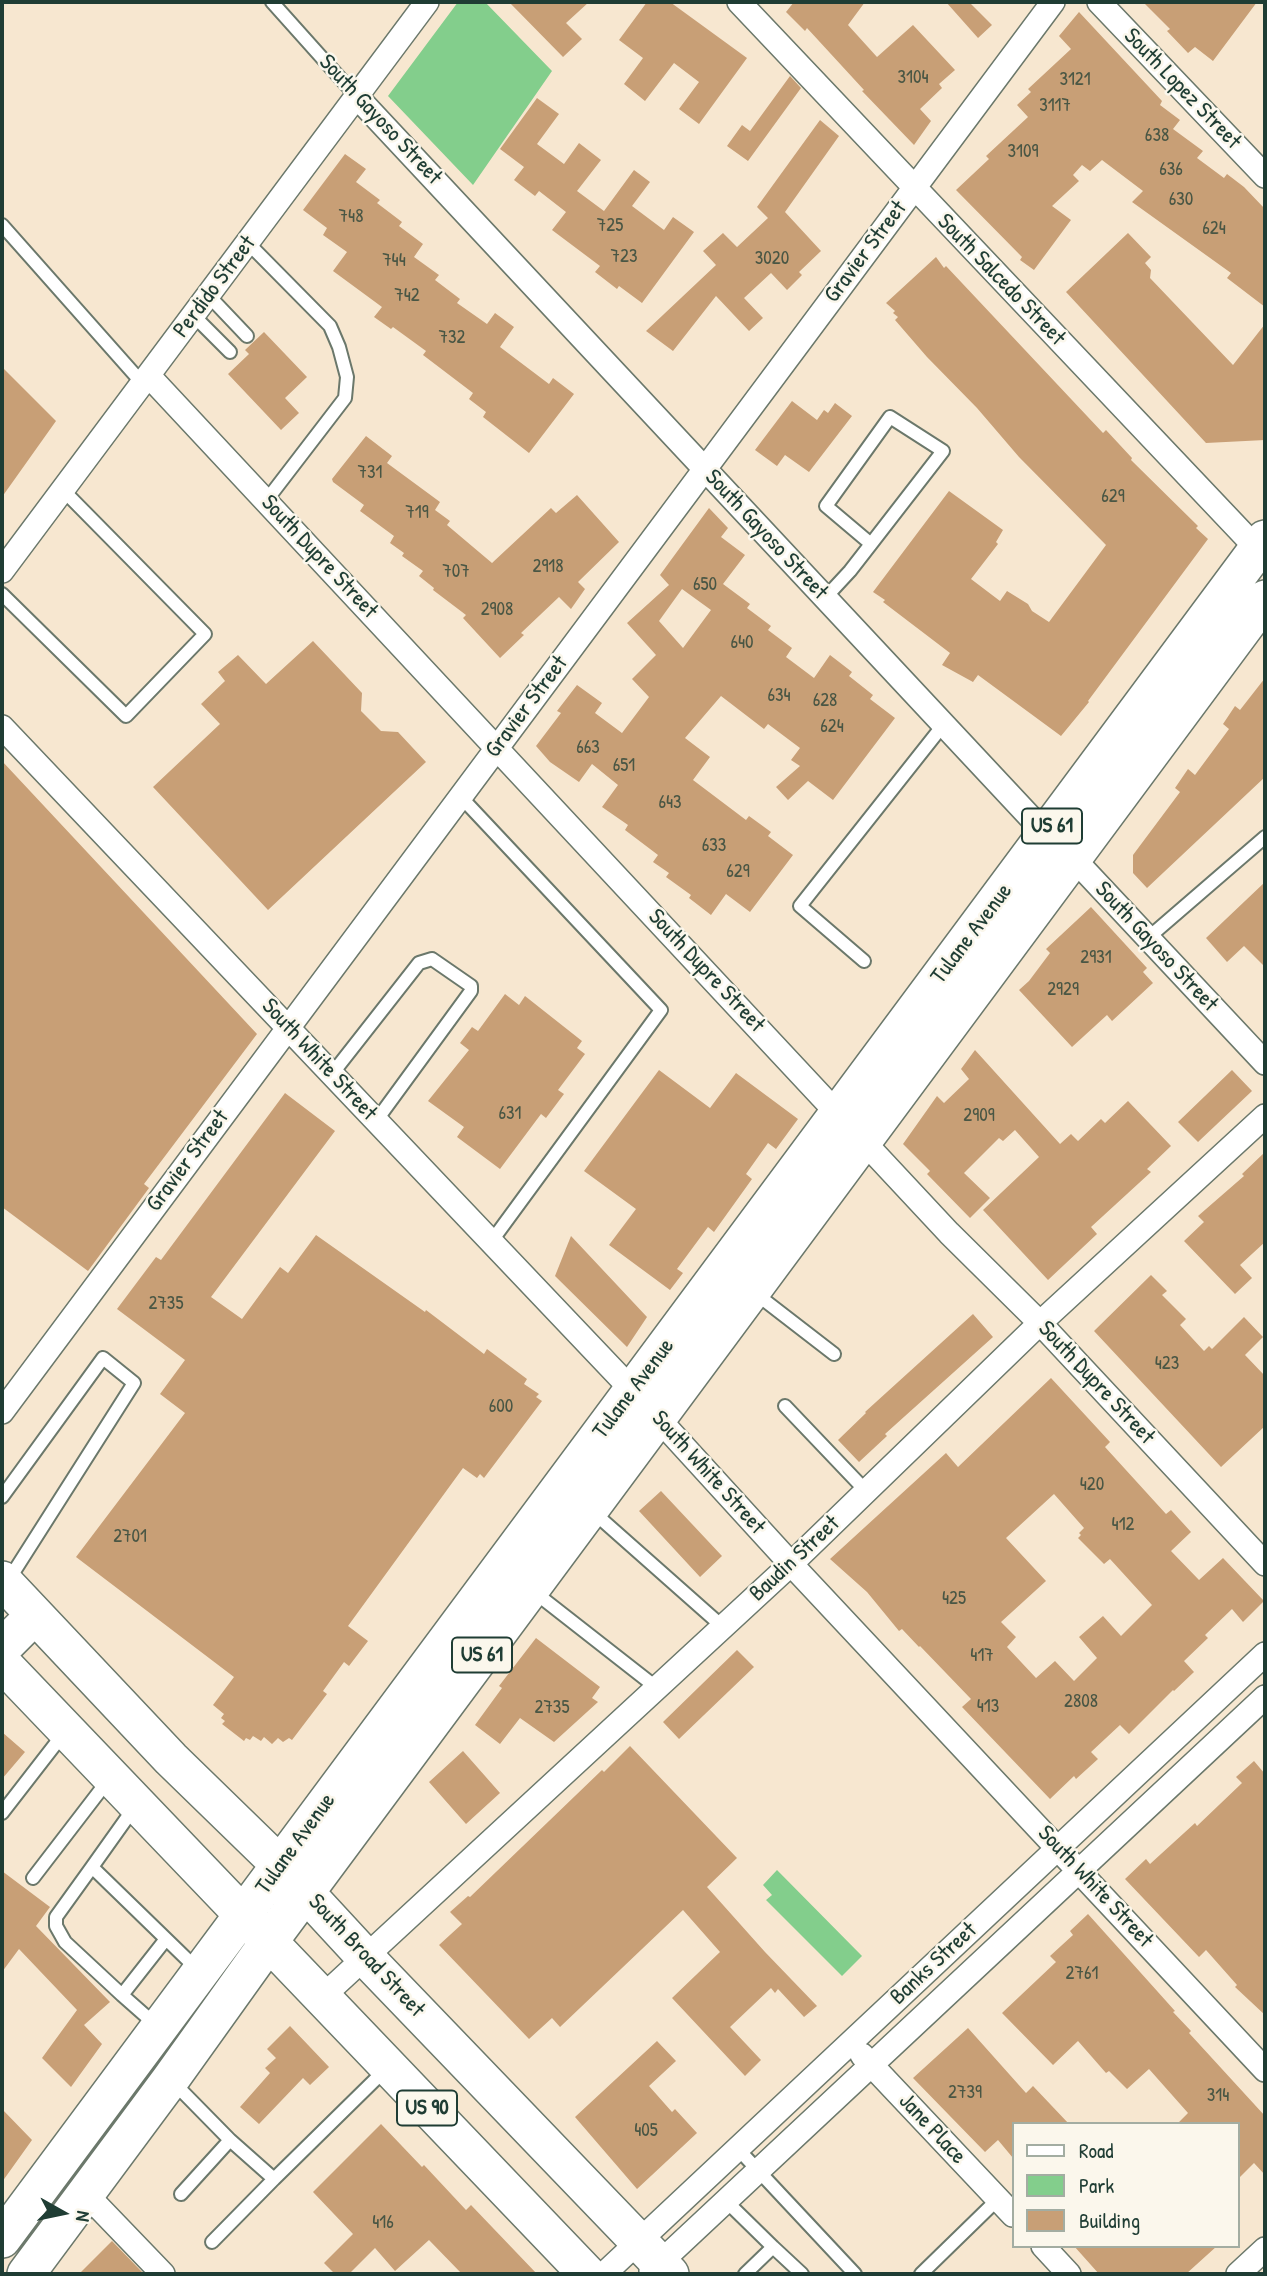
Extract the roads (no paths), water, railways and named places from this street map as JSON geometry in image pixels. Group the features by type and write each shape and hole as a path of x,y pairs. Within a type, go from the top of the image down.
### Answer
{"main road":[{"name":"Tulane Avenue","path":"2,2239 1046,834 1263,548"},
{"name":"Tulane Avenue","path":"26,2274 268,1943 1265,599"},
{"name":"South Broad Street","path":"4,1582 171,1759 306,1892 654,2263"},
{"path":"2,1648 35,1615"},
{"path":"2,1663 268,1943"},
{"path":"136,1805 171,1759"},
{"name":"US 90","path":"268,1943 587,2274"},
{"path":"436,2117 480,2076"}],"street":[{"name":"Perdido Street","path":"2,571 427,2"},
{"name":"South Salcedo Street","path":"738,2 1263,548"},
{"name":"Gravier Street","path":"2,1412 1053,2"},
{"name":"South Lopez Street","path":"1099,2 1265,176"},
{"name":"South Gayoso Street","path":"357,97 1046,834 1073,858 1265,1063"},
{"name":"South Dupre Street","path":"146,380 266,501 949,1233 1040,1324 1265,1564"},
{"name":"South White Street","path":"2,727 633,1391 791,1564 1265,2070"},
{"name":"Baudin Street","path":"321,1998 791,1564 1040,1324 1265,1116"},
{"name":"Banks Street","path":"654,2263 738,2149 1265,1654"},
{"name":"Banks Street","path":"604,2274 654,2263 726,2201 1265,1697"},
{"name":"Jane Place","path":"851,2043 1006,2207"},
{"path":"86,2194 163,2274"},
{"path":"1045,2248 1069,2274"},
{"path":"1238,2274 1265,2249"}],"lane":[{"name":"South Gayoso Street","path":"272,2 357,97"},
{"path":"2,225 146,380"},
{"path":"248,243 330,326 347,377 345,398 266,501"},
{"path":"209,296 247,336"},
{"path":"194,316 230,352"},
{"path":"825,598 871,544 943,451 890,417 827,506 871,544"},
{"path":"2,594 126,716 205,634 63,490"},
{"path":"864,961 800,906 944,724"},
{"path":"460,796 661,1010 491,1242"},
{"path":"1148,938 1265,837"},
{"path":"332,1074 419,963 432,960 471,986 471,991 376,1121"},
{"path":"752,1291 834,1354"},
{"path":"2,1497 103,1357 134,1383 4,1582"},
{"path":"785,1406 866,1491"},
{"path":"590,1510 723,1627"},
{"path":"531,1589 657,1688"},
{"path":"2,1813 66,1730"},
{"path":"33,1878 111,1776"},
{"path":"136,1805 60,1909 56,1926 65,1942 159,2027"},
{"path":"92,1867 201,1972"},
{"path":"122,1995 166,1939"},
{"path":"212,2242 388,2067"},
{"path":"170,2080 274,2179"},
{"path":"181,2194 230,2140"},
{"path":"738,2149 855,2274"},
{"path":"726,2201 802,2274"},
{"path":"921,2274 1006,2207"},
{"path":"744,2274 773,2247"}]}
